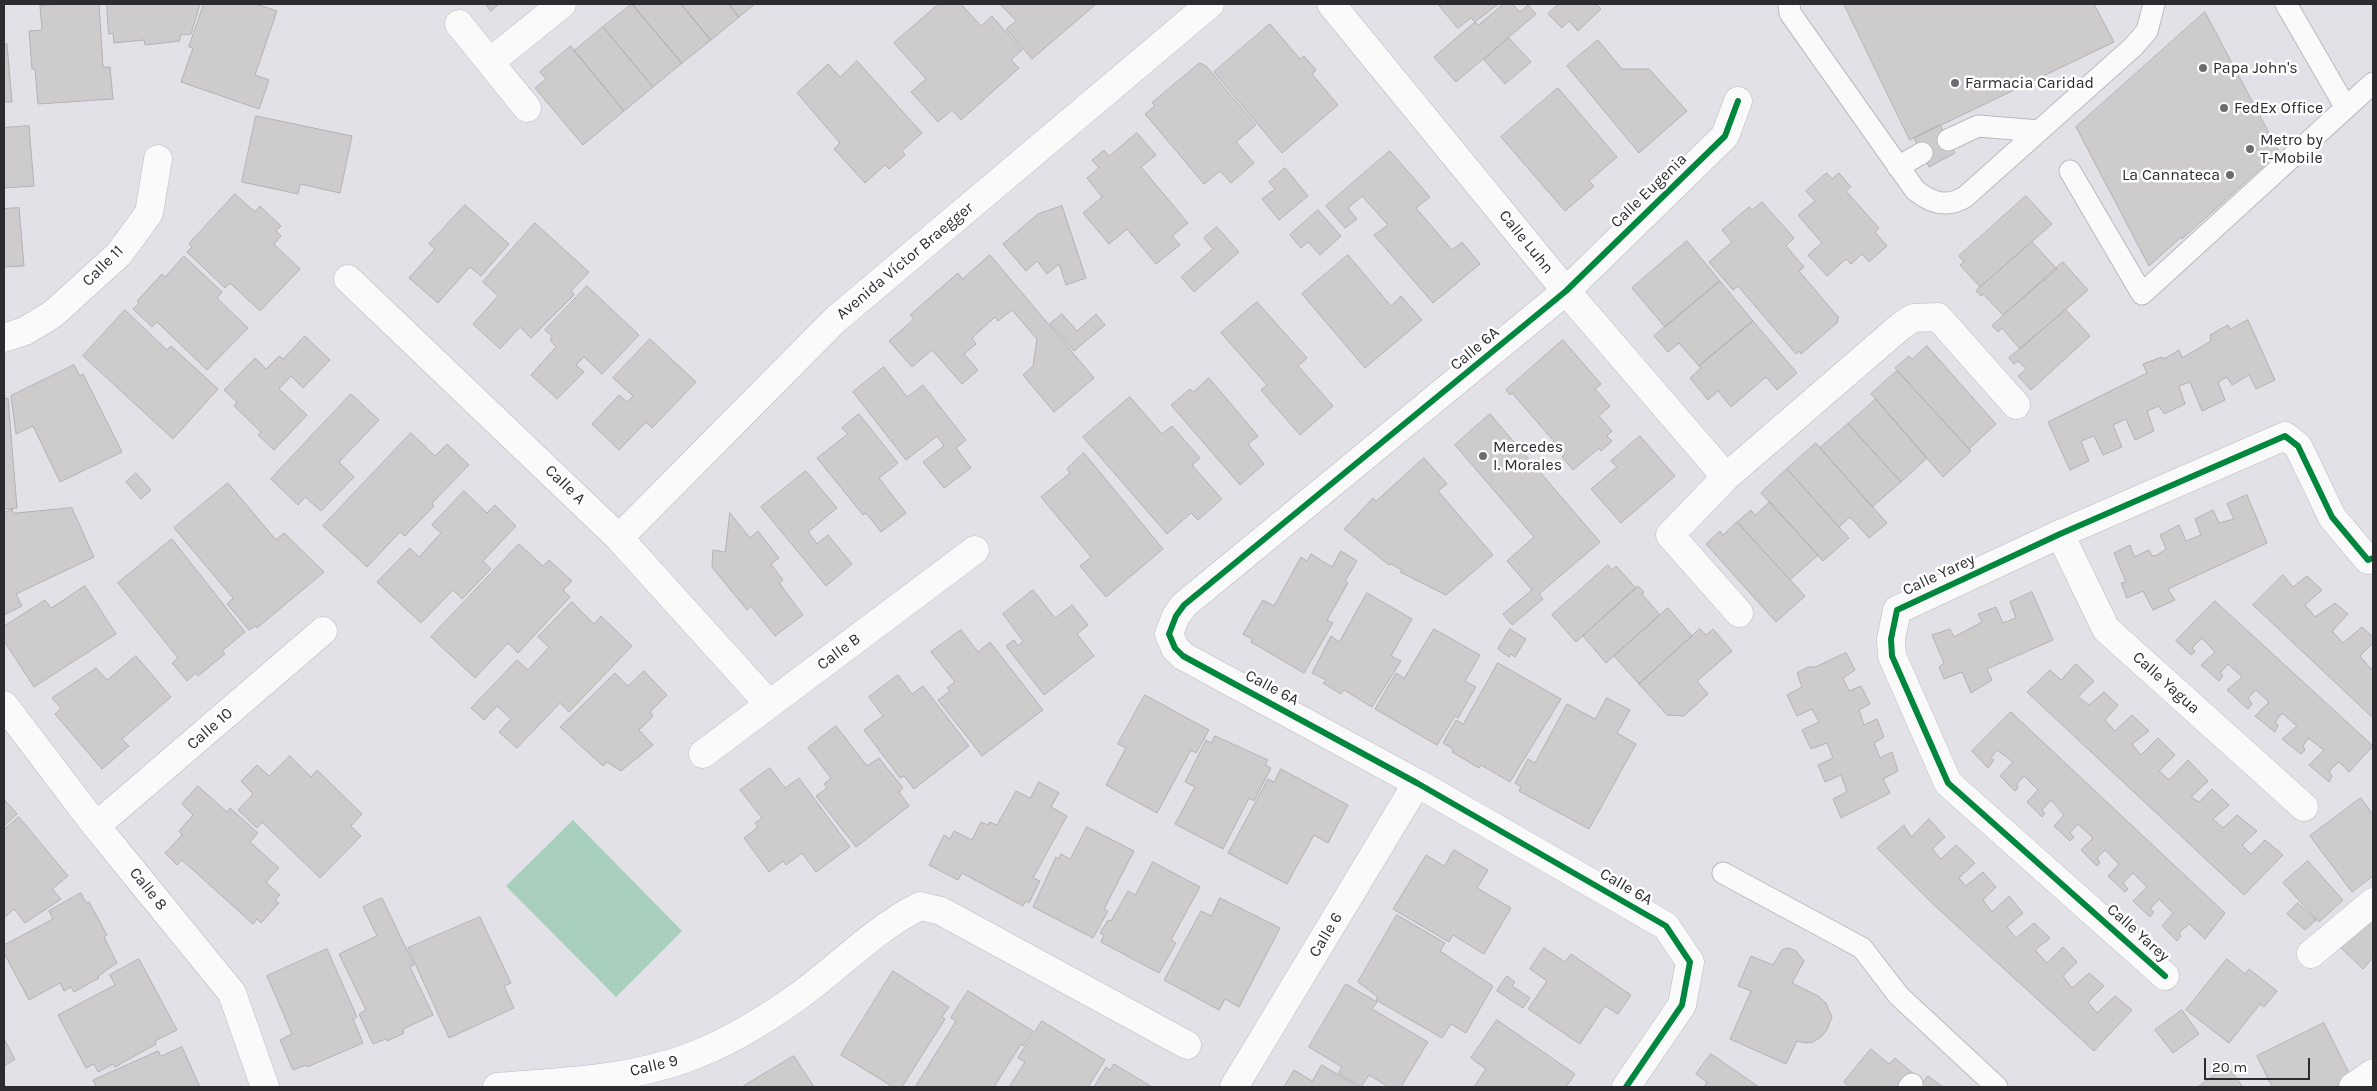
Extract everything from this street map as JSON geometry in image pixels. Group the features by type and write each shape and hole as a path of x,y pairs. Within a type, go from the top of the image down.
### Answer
{"street":[{"path":"490,62 562,4"},
{"name":"Avenida Víctor Braegger","path":"619,538 835,320 1210,4"},
{"name":"Calle Luhn","path":"1331,4 1566,291 1726,477"},
{"path":"459,24 527,108"},
{"name":"Calle Eugenia","path":"1566,291 1724,136 1738,101"},
{"name":"Calle 11","path":"4,338 25,331 53,314 119,254 148,213 158,159"},
{"name":"Calle A","path":"348,279 619,538 769,704"},
{"name":"Calle 6A","path":"1566,291 1184,605 1176,616 1170,634 1176,648 1183,656 1417,783 1666,926 1690,962 1682,1005 1626,1087"},
{"path":"1739,613 1670,535 1726,477 1901,326 1913,318 1938,316 2016,405"},
{"name":"Calle Yarey","path":"2166,976 1948,782 1892,656 1891,639 1897,610 2060,534 2285,436 2298,446 2332,517 2371,561"},
{"name":"Calle Yagua","path":"2060,534 2106,629 2304,807"},
{"name":"Calle B","path":"703,754 975,550"},
{"name":"Calle 10","path":"96,826 323,631"},
{"name":"Calle 8","path":"4,705 96,826 232,993 265,1087"},
{"name":"Calle 6","path":"1234,1087 1417,783"},
{"path":"2311,954 2373,902"},
{"name":"Calle 9","path":"497,1087 635,1072 686,1058 734,1038 796,998 886,926 920,906 941,911 1187,1045"},
{"path":"2353,1087 2373,1073"}],"lane":[{"path":"1789,4 1790,13 1915,190 1926,199 1942,204 1957,202 2133,47 2147,31 2154,4"},
{"path":"2286,4 2346,108"},
{"path":"2070,171 2142,294 2373,83"},
{"path":"1948,140 1978,126 2039,131"},
{"path":"1898,167 1922,153"},
{"path":"1723,873 1862,948 1899,996 1997,1087"}],"green space":[{"path":"573,820 682,931 616,997 506,886"}],"building":[{"path":"99,4 103,67 110,67 113,99 38,104 35,69 32,69 29,31 42,30 40,6"},
{"path":"107,4 200,4 191,34 180,35 180,41 145,45 144,40 114,43 113,33 109,34"},
{"path":"204,4 256,4 277,11 255,75 269,80 259,109 181,82 193,48 189,47"},
{"path":"486,4 499,4 491,11"},
{"path":"632,4 681,4 711,40 682,63"},
{"path":"632,4 682,63 653,87 603,27"},
{"path":"681,4 729,4 739,17 711,40"},
{"path":"729,4 755,4 739,17"},
{"path":"939,4 961,4 981,26 992,16 1022,50 1011,60 1019,68 961,120 952,110 938,122 911,92 926,79 894,43"},
{"path":"1000,4 1096,4 1032,59 1006,29 1016,21"},
{"path":"1438,4 1498,4 1475,22 1471,18 1458,28"},
{"path":"1504,4 1512,4 1520,12 1528,5 1536,14 1456,82 1434,57 1475,22 1478,25"},
{"path":"1559,4 1596,4 1601,9 1578,31 1569,21 1562,28 1548,14"},
{"name":"Farmacia Caridad","path":"1844,4 2094,4 2114,42 1910,140"},
{"path":"2205,12 2279,152 2149,266 2076,127"},
{"path":"1270,24 1300,59 1304,56 1316,70 1312,74 1338,105 1282,153 1214,72"},
{"path":"603,27 653,87 624,111 574,51"},
{"path":"1509,38 1531,62 1505,84 1484,60"},
{"path":"1598,40 1622,69 1649,69 1687,111 1639,153 1567,66"},
{"path":"7,44 12,102 4,102 4,45"},
{"path":"571,46 624,111 583,145 535,88 546,79 540,72"},
{"path":"857,61 922,133 902,151 905,155 889,169 885,165 865,183 834,149 840,143 797,93 828,64 840,77"},
{"path":"1200,63 1206,66 1256,125 1236,142 1254,163 1231,183 1220,171 1204,184 1145,114 1155,106 1152,103"},
{"path":"1558,88 1617,157 1589,181 1594,186 1565,211 1501,137"},
{"path":"256,116 352,136 340,193 300,184 298,194 242,182"},
{"path":"1940,125 1955,153 1929,167 1914,138"},
{"path":"29,126 34,186 4,188 4,128"},
{"path":"1137,133 1156,155 1141,167 1188,223 1172,236 1180,245 1156,264 1127,229 1109,244 1083,213 1102,197 1087,178 1099,168 1092,160 1104,150 1109,156"},
{"path":"1390,151 1430,197 1416,208 1452,250 1462,242 1480,264 1433,303 1374,235 1388,225 1362,196 1348,208 1357,219 1345,228 1326,206"},
{"path":"1285,168 1308,196 1279,220 1262,199 1275,189 1269,182"},
{"path":"1827,173 1832,179 1839,173 1851,187 1846,191 1879,228 1875,232 1887,246 1869,262 1862,254 1851,264 1846,259 1827,276 1808,255 1822,243 1798,215 1815,201 1806,191"},
{"path":"235,194 255,212 260,206 281,226 276,231 281,236 274,244 300,269 260,311 230,283 225,288 187,252 192,247 189,244"},
{"path":"2026,196 2052,224 1980,287 1960,265 1964,262 1959,256"},
{"path":"1762,202 1794,238 1786,246 1804,267 1799,271 1839,318 1838,322 1801,354 1799,351 1796,354 1738,286 1733,290 1709,262 1732,242 1722,230 1749,207 1752,210"},
{"path":"465,205 509,244 481,276 470,267 438,303 409,278 435,249 429,244"},
{"path":"1062,206 1086,278 1066,285 1059,264 1047,274 1037,261 1026,271 1003,244 1038,214"},
{"path":"19,208 24,266 4,267 4,209"},
{"path":"1318,210 1341,236 1320,255 1308,242 1301,248 1290,235"},
{"path":"535,223 589,272 571,291 574,295 531,338 520,327 500,349 473,324 498,296 483,282"},
{"path":"1217,227 1239,252 1194,292 1181,277 1213,249 1204,238"},
{"path":"1687,241 1720,281 1665,327 1632,288"},
{"path":"2032,242 2057,269 2003,315 1983,294 1981,296 1976,291"},
{"path":"990,255 1094,378 1054,412 1023,375 1033,366 1037,339 1012,310 998,321 995,317 972,338 976,344 964,354 978,370 962,384 932,350 912,367 889,341 914,319 910,315 958,273 962,279"},
{"path":"1348,255 1391,306 1401,296 1422,320 1365,368 1302,294"},
{"path":"184,256 222,292 217,298 248,328 207,370 157,322 152,327 133,309 139,303 137,301 162,274 165,277"},
{"path":"2063,262 2088,290 2020,349 2002,328 1998,332 1992,326"},
{"path":"1720,281 1753,321 1699,366 1679,343 1668,352 1654,336"},
{"path":"587,286 639,335 602,374 584,357 576,365 584,372 557,399 531,375 556,347 550,340 552,336 545,330"},
{"path":"1257,302 1307,358 1298,366 1333,406 1300,435 1261,390 1267,385 1221,333"},
{"path":"125,310 167,350 171,346 218,389 173,439 83,356"},
{"path":"2066,310 2090,336 2031,390 2018,376 2026,369 2018,361 2014,364 2009,358"},
{"path":"1062,314 1077,331 1096,314 1105,325 1074,351 1050,324"},
{"path":"2248,320 2275,380 2256,389 2249,375 2232,385 2227,377 2218,382 2225,400 2202,411 2190,382 2179,386 2185,404 2164,414 2159,406 2147,411 2154,431 2135,440 2126,419 2113,425 2122,447 2103,455 2094,436 2081,441 2089,461 2070,470 2048,422 2147,373 2143,364 2162,357 2164,359 2179,350 2182,358 2211,341 2210,335 2228,325 2230,329"},
{"path":"1753,321 1797,373 1777,390 1766,377 1731,407 1718,391 1708,400 1690,378 1701,368 1699,366"},
{"path":"305,336 330,360 303,388 291,376 279,389 307,415 274,450 258,435 261,432 234,406 237,402 224,390 255,358 266,369 279,356 283,359"},
{"path":"650,339 696,382 652,428 646,422 619,450 592,424 619,395 627,402 633,396 613,378"},
{"path":"1563,340 1601,384 1595,389 1610,406 1599,416 1612,431 1607,436 1612,441 1601,451 1599,448 1573,470 1562,457 1565,454 1512,393 1510,395 1506,390"},
{"path":"1927,346 1996,424 1969,449 1895,368 1909,356 1912,359"},
{"path":"74,365 80,376 83,374 122,452 60,482 33,426 16,434 11,396"},
{"path":"884,367 907,397 923,385 966,440 956,448 971,468 944,488 923,462 944,446 937,436 906,460 853,392"},
{"path":"1897,371 1971,451 1943,477 1871,394"},
{"path":"1209,378 1258,436 1248,444 1264,464 1240,485 1171,405 1190,389 1193,392"},
{"path":"4,391 5,399 8,398 17,508 4,509"},
{"path":"351,394 379,420 339,462 354,477 321,511 305,497 298,505 271,479"},
{"path":"1130,397 1162,434 1172,426 1200,458 1192,465 1222,499 1198,520 1191,513 1167,534 1083,437"},
{"path":"1876,399 1927,458 1901,482 1848,424"},
{"path":"859,414 898,463 879,478 906,513 881,532 866,513 863,515 817,458 848,434 842,428"},
{"path":"1490,414 1600,542 1539,594 1543,599 1512,625 1503,614 1532,590 1507,561 1534,537 1455,445"},
{"path":"1848,424 1901,482 1872,507 1820,448"},
{"path":"411,433 435,456 447,444 469,465 432,503 434,506 405,536 400,532 367,567 323,526"},
{"path":"1640,436 1675,476 1621,523 1591,489 1617,467 1611,461"},
{"path":"1816,443 1887,523 1869,538 1850,517 1839,527 1787,469"},
{"path":"1084,453 1163,549 1106,597 1080,566 1091,557 1041,497 1070,473 1067,469"},
{"path":"1424,458 1447,484 1438,491 1493,555 1446,595 1400,572 1402,570 1391,564 1389,565 1344,529 1373,498 1376,501"},
{"path":"1787,469 1849,538 1823,561 1761,493"},
{"path":"806,471 837,508 808,532 817,544 828,535 852,564 826,586 761,507"},
{"path":"136,473 151,490 141,499 126,482"},
{"path":"228,483 276,540 284,533 324,572 257,628 255,626 249,630 227,604 233,598 174,528"},
{"path":"464,491 487,513 495,505 516,526 483,561 491,569 462,599 453,590 421,623 377,582 410,548 419,557 441,533 432,525"},
{"path":"2247,495 2267,543 2168,589 2175,600 2153,610 2143,591 2127,598 2121,583 2126,582 2114,553 2130,545 2134,557 2149,550 2152,556 2157,555 2166,549 2160,535 2179,525 2186,541 2201,535 2195,519 2213,510 2219,523 2234,519 2227,504"},
{"path":"1770,502 1818,555 1790,580 1737,522 1751,510 1755,515"},
{"path":"72,508 94,557 16,594 22,606 4,615 4,513 12,509 13,513"},
{"path":"730,513 750,538 758,531 779,558 771,564 783,580 779,583 803,615 775,636 751,606 747,610 712,567 713,550 725,552"},
{"path":"1737,522 1805,596 1776,622 1706,544 1720,531 1723,535"},
{"path":"172,539 245,632 222,651 225,654 198,676 196,673 187,681 172,663 178,658 118,583"},
{"path":"519,544 543,566 549,560 572,581 563,590 570,597 518,653 508,643 475,678 431,637"},
{"path":"1341,551 1357,561 1345,581 1348,583 1327,620 1333,623 1304,673 1251,642 1252,639 1243,634 1263,600 1274,606 1301,557 1307,561 1311,554 1332,567"},
{"path":"1608,565 1612,570 1616,566 1636,588 1576,642 1552,615"},
{"path":"2283,575 2293,587 2307,576 2322,590 2305,605 2315,617 2335,603 2348,614 2332,631 2343,643 2362,627 2373,637 2373,643 2360,656 2371,669 2373,666 2373,718 2253,605"},
{"path":"85,586 116,634 34,687 4,641 4,626 45,600 51,608"},
{"path":"1638,586 1644,592 1642,594 1660,615 1606,663 1583,636"},
{"path":"1033,590 1055,618 1072,605 1088,625 1077,634 1094,656 1044,695 1006,646 1014,640 1018,646 1023,641 1003,614"},
{"path":"2032,592 2053,640 1987,669 1992,680 1971,693 1962,672 1944,679 1939,667 1944,663 1932,635 1950,629 1954,637 1982,622 1978,614 1996,607 2003,623 2016,618 2010,602"},
{"path":"1367,593 1412,619 1391,656 1401,661 1372,707 1344,690 1341,694 1323,683 1326,680 1312,673 1331,636 1339,642"},
{"path":"2215,601 2373,746 2349,772 2339,762 2329,771 2332,776 2329,782 2309,765 2324,750 2308,738 2303,746 2305,750 2301,754 2282,739 2297,726 2282,713 2275,722 2278,725 2275,732 2255,716 2269,702 2256,690 2248,698 2252,704 2248,709 2227,690 2242,677 2228,664 2220,673 2223,675 2219,681 2201,665 2215,652 2202,638 2192,648 2195,652 2191,655 2176,641"},
{"path":"572,602 594,624 601,616 632,646 569,712 560,703 517,748 499,732 511,719 497,706 484,720 471,708 517,660 528,670 549,647 538,637"},
{"path":"1668,608 1692,636 1639,684 1614,656"},
{"path":"1434,629 1480,655 1465,681 1476,687 1458,718 1455,716 1437,745 1375,709 1396,673 1404,678"},
{"path":"1510,629 1526,639 1515,657 1511,654 1509,657 1498,649"},
{"path":"1700,629 1706,635 1713,629 1732,651 1697,681 1708,694 1684,716 1667,715 1639,684"},
{"path":"961,630 978,652 990,642 1043,710 982,756 938,700 950,691 947,688 955,682 931,652"},
{"path":"1846,653 1855,670 1843,678 1849,691 1861,686 1870,704 1859,710 1864,725 1877,719 1884,737 1874,743 1880,758 1892,752 1898,771 1883,779 1890,793 1841,818 1833,799 1847,792 1841,775 1825,782 1818,765 1833,758 1827,743 1811,749 1802,730 1819,722 1812,709 1797,716 1787,695 1802,687 1797,673"},
{"path":"136,656 171,697 122,739 129,746 102,769 55,714 61,708 52,698 96,668 107,680"},
{"path":"1498,663 1561,699 1510,782 1481,765 1479,768 1452,752 1453,749 1443,743 1456,720 1463,724"},
{"path":"2076,664 2094,681 2078,697 2089,705 2104,692 2118,705 2105,720 2115,731 2132,715 2149,731 2132,744 2141,755 2158,738 2175,755 2159,771 2169,780 2188,760 2208,781 2191,797 2199,802 2212,789 2229,805 2213,819 2223,828 2237,815 2257,831 2242,845 2251,854 2265,840 2283,855 2244,895 2027,692 2050,670 2061,680"},
{"path":"644,671 667,695 650,712 653,716 639,730 653,745 621,771 607,762 603,766 560,727 615,673 628,686"},
{"path":"898,675 912,694 923,686 969,746 914,789 904,776 900,778 864,730 883,716 869,697"},
{"path":"1145,695 1209,730 1196,753 1191,750 1157,813 1106,785 1126,748 1118,744"},
{"path":"1607,698 1630,710 1617,733 1636,744 1589,829 1519,791 1521,787 1515,783 1528,759 1535,763 1567,704 1595,719"},
{"path":"2011,712 2225,913 2205,939 2189,924 2179,933 2181,936 2177,941 2162,926 2173,913 2159,899 2150,909 2154,912 2150,917 2133,901 2147,887 2133,873 2123,883 2128,889 2125,892 2108,876 2119,864 2105,850 2097,858 2100,863 2097,866 2081,850 2093,838 2078,824 2070,833 2074,837 2070,841 2054,826 2064,815 2051,800 2042,810 2045,813 2042,817 2027,802 2038,790 2024,776 2017,784 2018,788 2015,791 2000,776 2013,762 1997,750 1991,758 1994,760 1988,768 1972,751"},
{"path":"836,726 867,766 879,758 903,788 899,792 909,806 856,847 816,796 827,788 824,784 831,778 808,748"},
{"path":"1215,736 1268,760 1265,765 1271,768 1254,801 1249,798 1223,849 1175,824 1195,787 1185,782 1206,740 1211,743"},
{"path":"290,756 311,777 317,770 362,814 351,826 361,836 320,878 262,822 257,828 238,810 253,794 241,781 257,765 269,776"},
{"path":"770,768 785,788 799,778 850,847 816,872 802,853 786,865 783,861 769,872 744,838 758,827 755,823 762,818 740,790"},
{"path":"1281,769 1348,805 1328,843 1314,835 1287,884 1228,853 1268,779 1274,782"},
{"path":"1039,782 1059,793 1051,807 1067,816 1033,878 1040,881 1029,903 1026,901 1023,906 962,873 958,880 929,865 944,835 950,839 954,831 972,840 981,822 988,825 989,822 997,825 1016,791 1030,798"},
{"path":"198,786 227,812 230,808 258,833 250,842 279,868 266,882 280,895 275,900 279,903 261,923 257,919 253,924 182,860 177,865 165,853 182,835 179,831 193,815 182,804"},
{"path":"2361,798 2373,815 2373,876 2352,892 2310,836"},
{"path":"4,799 17,814 4,826"},
{"path":"19,817 68,876 52,889 61,899 25,923 14,909 4,918 4,830"},
{"path":"1929,819 1945,837 1932,849 1941,859 1956,845 1975,863 1959,878 1966,886 1983,872 1996,887 1983,900 1992,912 2009,896 2023,913 2007,927 2016,938 2034,923 2050,938 2035,950 2047,963 2063,947 2077,962 2063,976 2072,988 2089,973 2104,986 2088,1002 2097,1013 2115,996 2132,1010 2094,1051 1934,905 1877,848 1904,825 1911,837"},
{"path":"1087,827 1134,851 1104,909 1108,911 1093,938 1033,907 1056,857 1059,859 1061,854 1070,859"},
{"path":"1454,850 1488,870 1477,888 1511,908 1484,954 1453,935 1449,942 1393,909 1426,855 1444,866"},
{"path":"2308,861 2343,900 2319,922 2283,883"},
{"path":"1153,862 1200,887 1171,940 1176,943 1159,973 1101,942 1104,935 1100,933 1108,920 1111,921 1128,891 1135,895"},
{"path":"81,893 86,903 89,902 107,935 104,937 117,963 98,976 99,978 74,992 71,987 64,991 60,983 29,1000 4,953 4,945 53,919 49,911"},
{"path":"382,898 414,965 410,967 433,1015 403,1029 404,1033 387,1041 386,1039 373,1044 359,1014 366,1010 339,954 377,936 363,907"},
{"path":"1220,898 1280,928 1239,1007 1225,999 1219,1010 1164,980 1201,911 1211,916"},
{"path":"2298,903 2316,920 2305,930 2287,914"},
{"path":"2373,913 2373,958 2363,969 2340,947"},
{"path":"1397,915 1445,943 1440,951 1493,986 1466,1033 1451,1024 1442,1038 1376,1000 1378,997 1358,982"},
{"path":"480,917 511,983 504,986 514,1008 449,1038 408,948"},
{"path":"1544,948 1565,962 1571,954 1631,995 1618,1014 1605,1006 1580,1044 1528,1009 1547,981 1530,969"},
{"path":"1789,948 1796,951 1804,961 1792,983 1818,996 1826,1003 1832,1017 1827,1030 1821,1037 1813,1042 1797,1041 1786,1064 1730,1039 1751,991 1738,986 1751,956 1773,965 1782,950"},
{"path":"327,949 357,1017 353,1019 363,1043 307,1067 306,1065 293,1070 280,1040 292,1034 267,976"},
{"path":"139,959 177,1030 155,1041 156,1044 115,1067 113,1064 98,1072 94,1064 86,1068 58,1015 115,985 110,975"},
{"path":"2227,959 2245,974 2249,969 2277,991 2264,1007 2260,1004 2229,1043 2186,1010"},
{"path":"893,971 949,1007 942,1017 945,1019 902,1087 893,1087 841,1055"},
{"path":"1507,976 1515,982 1512,986 1530,998 1523,1008 1497,991"},
{"path":"1346,984 1377,1002 1372,1009 1428,1042 1401,1087 1389,1087 1369,1075 1361,1087 1338,1073 1342,1067 1309,1047"},
{"path":"968,991 1033,1031 1023,1046 1021,1044 994,1087 915,1087 956,1021 951,1018"},
{"path":"2182,1010 2199,1034 2173,1053 2155,1030"},
{"path":"1497,1020 1575,1074 1566,1087 1474,1087 1486,1069 1471,1058"},
{"path":"1042,1021 1105,1060 1088,1087 1009,1087 1025,1062 1018,1058"},
{"path":"2324,1023 2352,1079 2335,1087 2272,1087 2257,1056"},
{"path":"4,1039 15,1059 4,1066"},
{"path":"182,1047 200,1087 96,1087 93,1080 158,1051 161,1056"},
{"path":"1871,1049 1889,1064 1895,1058 1915,1075 1904,1087 1850,1087 1844,1082"},
{"path":"1711,1054 1759,1087 1704,1087 1707,1082 1696,1074"},
{"path":"794,1056 814,1087 742,1087"},
{"path":"1114,1064 1152,1087 1094,1087 1106,1067 1110,1070"},
{"path":"1322,1065 1358,1087 1284,1087 1294,1070 1312,1081"},
{"path":"2227,1066 2243,1087 2198,1087"},
{"path":"1928,1076 1943,1087 1920,1087"}],"cycle path":[{"path":"1626,1087 1682,1005 1690,962 1666,926 1417,783 1183,656 1175,648 1169,634 1176,616 1184,605 1566,291 1725,136 1738,101"},
{"path":"2165,976 1948,783 1892,656 1891,639 1897,610 2060,534 2285,436 2298,446 2332,517 2368,560 2373,558"}],"place":[{"name":"Papa John's","path":"2203,68"},
{"name":"Farmacia Caridad","path":"1955,83"},
{"name":"FedEx Office","path":"2224,108"},
{"name":"Metro by T-Mobile","path":"2250,149"},
{"name":"La Cannateca","path":"2230,175"},
{"name":"Mercedes I. Morales","path":"1483,456"}]}
